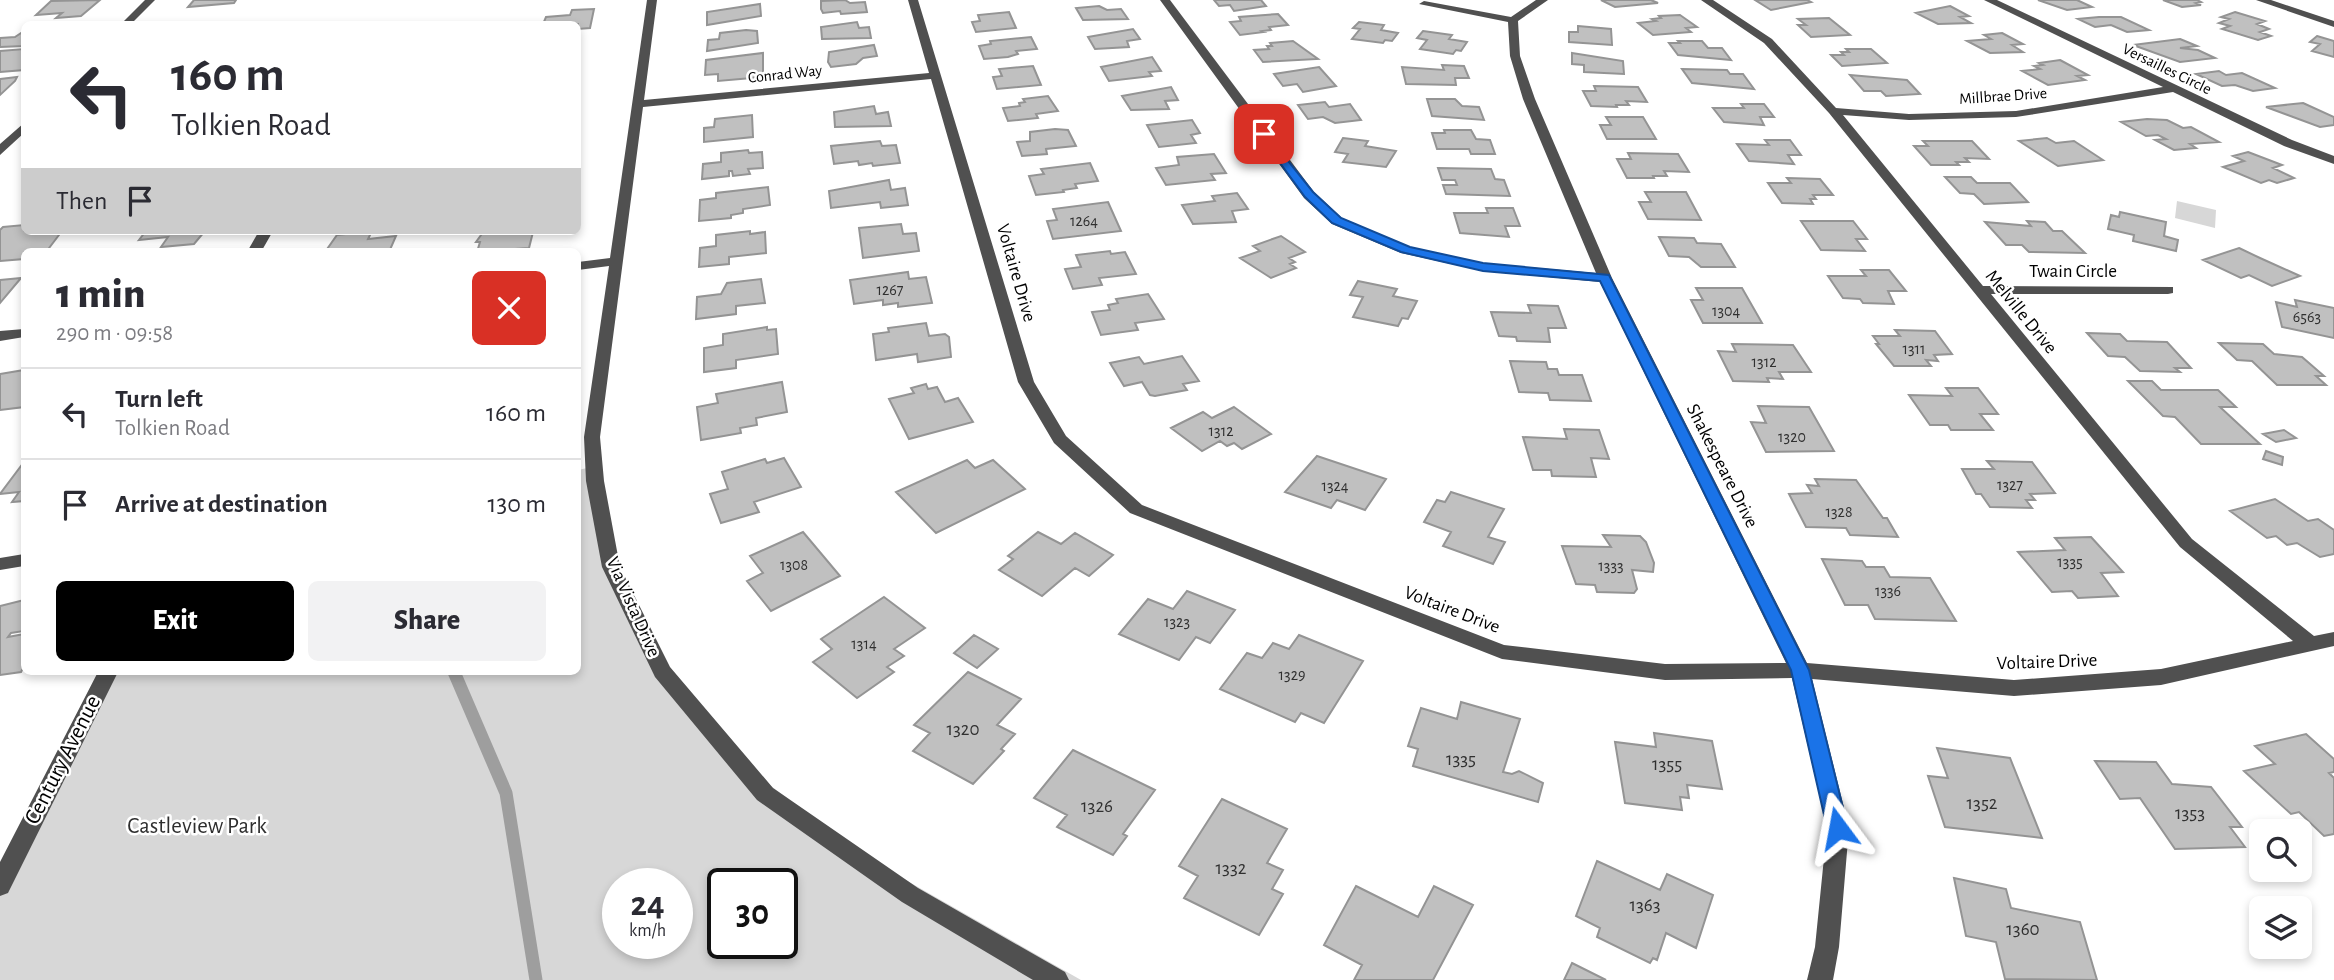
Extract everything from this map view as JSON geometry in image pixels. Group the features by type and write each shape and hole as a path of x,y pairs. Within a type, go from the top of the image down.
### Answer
{"street":[{"path":"129,21 150,0"},
{"name":"Via Vista Drive","path":"652,0 586,482 611,568 662,672 765,794 909,895 1056,980"},
{"name":"Voltaire Drive","path":"913,0 1026,382 1060,439 1136,509 1502,652 1665,672 1800,670 2014,688 2161,677 2334,639"},
{"path":"1165,0 1309,195 1337,221 1406,250 1483,267 1605,278"},
{"path":"1424,4 1513,20 1543,0"},
{"name":"Melville Drive","path":"1706,0 1768,41 1833,111 2186,543 2310,644"},
{"name":"Versailles Circle","path":"1989,0 2288,144 2334,160"},
{"path":"2261,0 2334,24"},
{"name":"Shakespeare Drive","path":"1513,20 1515,56 1529,99 1605,278 1800,670 1838,828 1827,947 1820,980"},
{"name":"Conrad Way","path":"636,104 937,75"},
{"name":"Millbrae Drive","path":"1833,111 1909,117 2016,114 2173,89"},
{"path":"0,151 21,130"},
{"path":"581,266 615,261"},
{"name":"Twain Circle","path":"1978,290 2168,290"},
{"path":"0,336 21,333"},
{"path":"0,564 21,560"},
{"name":"Century Avenue","path":"0,886 106,675"}],"green space":[{"path":"2177,201 2216,210 2215,228 2175,218"},
{"name":"Castleview Park","path":"592,467 611,574 719,747 867,858 1081,980 0,980 0,867 96,675 581,675 581,469"}],"building":[{"path":"100,0 81,16 56,18 62,13 36,15 51,1"},
{"path":"194,0 236,0 234,3 188,7"},
{"path":"845,0 850,3 865,2 867,12 823,13 821,9 821,1"},
{"path":"1214,0 1261,0 1266,6 1234,11 1230,5 1219,6"},
{"path":"1601,0 1651,0 1658,3 1615,7"},
{"path":"1755,0 1807,0 1811,2 1771,10"},
{"path":"2038,0 2077,0 2092,7 2067,10"},
{"path":"2163,0 2197,0 2201,2 2196,3 2201,5 2182,7"},
{"path":"760,4 761,16 707,25 707,12"},
{"path":"1099,6 1107,10 1121,9 1128,19 1083,20 1076,8"},
{"path":"1950,6 1969,16 1960,17 1971,23 1938,24 1916,13"},
{"path":"594,9 590,28 581,29 581,21 544,21 546,17 570,15 572,10"},
{"path":"1009,12 1016,28 976,32 972,22 980,21 978,15"},
{"path":"2235,12 2265,21 2257,24 2269,29 2260,32 2271,36 2258,40 2222,29 2230,26 2219,23 2229,19 2221,17"},
{"path":"1278,14 1288,25 1269,27 1271,30 1262,31 1264,32 1240,35 1230,22 1241,21 1239,17"},
{"path":"1680,15 1697,27 1686,28 1691,32 1653,35 1638,23 1656,21 1652,19 1661,18 1659,16"},
{"path":"2121,17 2149,30 2127,32 2111,25 2095,27 2078,19"},
{"path":"1829,18 1850,35 1811,37 1798,25 1806,25 1798,19"},
{"path":"857,22 859,28 869,27 871,38 822,39 821,27"},
{"path":"1359,22 1384,25 1381,30 1398,33 1392,41 1385,40 1383,43 1352,39 1360,29 1353,28"},
{"path":"1578,26 1611,29 1612,45 1569,42 1569,32 1578,32"},
{"path":"1133,29 1140,39 1127,41 1129,47 1095,49 1088,37"},
{"path":"757,31 758,43 707,51 708,40 719,39 720,33"},
{"path":"1423,31 1452,35 1449,39 1467,42 1461,51 1456,50 1453,54 1420,49 1427,40 1417,38"},
{"path":"21,33 21,46 0,47 0,38 15,37"},
{"path":"2002,33 2023,44 2012,45 2023,52 1990,53 1967,41 1991,39 1984,35"},
{"path":"2317,36 2334,41 2334,57 2312,51 2320,44 2310,42"},
{"path":"1031,37 1037,49 1016,51 1018,54 1008,57 984,59 979,46 991,44 990,41"},
{"path":"2180,39 2197,46 2180,48 2198,50 2215,58 2180,62 2133,45"},
{"path":"1293,41 1318,59 1263,62 1254,50 1269,49 1267,46 1272,46 1270,43"},
{"path":"1678,41 1702,41 1708,48 1722,48 1731,60 1678,55 1669,43 1680,43"},
{"path":"874,45 877,56 863,58 856,64 831,67 828,62 829,52"},
{"path":"21,49 21,70 0,72 0,51"},
{"path":"1846,49 1871,49 1887,63 1842,66 1831,55 1844,55 1841,52 1849,52"},
{"path":"763,53 763,77 718,81 718,74 705,75 706,60"},
{"path":"1572,53 1623,61 1624,74 1584,72 1584,65 1572,64"},
{"path":"1152,57 1161,71 1149,72 1152,76 1109,81 1101,67"},
{"path":"2060,60 2088,75 2077,76 2085,80 2048,85 2022,71 2040,69 2034,66"},
{"path":"1442,65 1464,66 1469,78 1455,78 1456,85 1406,84 1402,67 1444,70"},
{"path":"1033,66 1041,85 997,89 993,77 1002,76 999,69"},
{"path":"1319,67 1336,86 1303,92 1297,84 1283,86 1274,74"},
{"path":"1682,69 1727,70 1730,74 1743,74 1754,89 1692,83"},
{"path":"2219,71 2226,75 2242,73 2275,88 2253,91 2235,85 2222,86 2196,74"},
{"path":"1850,75 1907,80 1920,94 1886,96 1881,91 1864,91"},
{"path":"17,77 15,81 0,95 0,79"},
{"path":"1594,86 1638,87 1647,102 1626,101 1629,105 1616,105 1617,107 1591,106 1583,91 1596,91"},
{"path":"1171,87 1178,100 1165,101 1169,109 1131,110 1122,96"},
{"path":"1048,96 1058,111 1036,114 1038,118 1008,121 1003,108 1020,106 1019,103 1025,102 1023,99"},
{"path":"1427,99 1455,99 1462,106 1479,107 1484,120 1432,116"},
{"path":"1325,102 1329,107 1350,104 1361,120 1335,123 1323,117 1308,119 1298,105"},
{"path":"2303,103 2334,117 2334,125 2320,127 2266,107"},
{"path":"1741,104 1764,104 1774,117 1760,117 1764,125 1724,122 1713,108 1744,108"},
{"path":"874,106 876,114 888,112 891,126 835,127 834,112"},
{"path":"752,115 753,137 704,142 704,128 714,127 715,119"},
{"path":"1606,117 1643,117 1656,139 1607,139 1600,125 1611,125"},
{"path":"1192,120 1200,133 1191,135 1196,143 1159,147 1147,125"},
{"path":"2167,120 2183,128 2191,127 2219,142 2190,144 2196,148 2174,150 2155,140 2166,139 2158,135 2146,136 2121,122"},
{"path":"1068,130 1076,146 1046,149 1047,154 1022,156 1017,142 1030,141 1030,132"},
{"path":"1444,130 1471,130 1476,139 1490,140 1495,154 1471,154 1469,149 1437,149 1432,133 1445,133"},
{"path":"1343,138 1368,141 1365,146 1396,151 1386,167 1343,162 1348,154 1335,152"},
{"path":"2047,138 2056,143 2074,141 2103,160 2058,166 2019,141"},
{"path":"1765,140 1790,140 1801,155 1788,155 1794,164 1749,161 1737,144 1769,145"},
{"path":"880,141 882,146 896,145 900,163 873,166 872,163 859,165 858,161 834,164 831,146"},
{"path":"1923,141 1972,141 1989,159 1965,158 1969,162 1956,162 1959,165 1931,165 1914,146 1928,146"},
{"path":"748,150 749,153 762,152 763,168 748,169 750,174 733,176 732,171 729,171 729,176 702,179 703,164 721,162 721,153"},
{"path":"2248,152 2282,165 2273,168 2294,178 2277,183 2269,180 2261,183 2223,167 2244,161 2233,156"},
{"path":"1628,153 1678,154 1689,172 1664,171 1667,176 1627,178 1617,159 1631,159"},
{"path":"1214,154 1226,173 1211,174 1215,180 1166,185 1156,168 1179,165 1177,157"},
{"path":"1090,163 1098,181 1075,184 1077,188 1063,190 1064,192 1036,195 1029,176 1044,174 1041,169"},
{"path":"1438,168 1491,169 1495,179 1504,180 1510,196 1446,194 1443,185 1457,185 1455,180 1442,180"},
{"path":"1945,177 1971,177 1977,183 2010,183 2028,202 1984,204 1974,194 1960,193"},
{"path":"1787,178 1820,179 1833,195 1813,195 1816,199 1810,199 1813,204 1782,203 1768,183 1791,183"},
{"path":"889,180 891,190 905,188 908,205 881,208 880,202 831,208 829,191"},
{"path":"768,187 770,205 743,209 743,213 731,215 731,218 699,221 700,200 716,198 716,193"},
{"path":"1645,192 1686,192 1701,220 1648,219 1639,202 1651,202"},
{"path":"1237,193 1248,209 1232,211 1236,222 1193,224 1182,205 1215,201 1212,196"},
{"path":"1108,202 1121,231 1053,239 1047,221 1057,220 1053,209"},
{"path":"1486,208 1513,208 1520,226 1505,226 1509,237 1460,233 1454,213 1488,213"},
{"path":"2120,212 2166,222 2164,236 2178,240 2176,251 2133,241 2134,235 2108,229 2111,215 2119,217"},
{"path":"1801,221 1853,221 1867,239 1856,239 1865,251 1821,250"},
{"path":"2027,221 2045,222 2053,231 2062,231 2085,253 2029,252 2022,245 2006,245 1985,222 2031,226"},
{"path":"901,224 903,234 916,233 919,251 863,258 859,228"},
{"path":"21,225 21,235 59,235 49,248 21,248 21,259 0,261 0,230 3,227"},
{"path":"750,231 750,234 765,232 766,253 729,257 729,264 699,267 700,248 716,246 716,235"},
{"path":"143,235 202,235 194,244 161,247 168,237 139,240"},
{"path":"337,235 370,235 368,239 396,236 391,248 328,248"},
{"path":"481,235 532,235 529,248 478,248 480,242 476,242"},
{"path":"1281,236 1305,252 1289,258 1295,262 1290,264 1296,268 1271,278 1240,258 1260,251 1253,246"},
{"path":"1659,237 1694,238 1697,243 1721,244 1735,267 1701,267 1689,257 1669,256"},
{"path":"2239,248 2300,276 2272,286 2249,275 2241,278 2203,260"},
{"path":"1110,251 1111,254 1125,252 1136,274 1099,278 1102,285 1073,289 1065,269 1081,267 1076,255"},
{"path":"1861,270 1889,270 1906,291 1888,291 1894,304 1863,303 1860,299 1843,298 1828,276 1866,276"},
{"path":"908,272 909,279 926,277 932,303 898,307 898,303 883,305 883,300 854,304 850,280"},
{"path":"21,278 0,303 0,280"},
{"path":"761,279 765,303 736,306 736,314 696,319 697,297 721,294 727,283"},
{"path":"1358,281 1397,289 1393,296 1417,301 1408,319 1402,318 1398,326 1353,317 1363,297 1350,295"},
{"path":"1696,288 1742,288 1762,323 1703,323 1691,300 1703,300"},
{"path":"1148,294 1164,319 1135,323 1138,330 1101,335 1092,312 1110,310 1108,305 1118,303 1116,299"},
{"path":"2295,300 2334,308 2334,338 2282,327 2276,302 2297,307"},
{"path":"1528,305 1558,306 1566,328 1548,328 1550,342 1517,341 1516,337 1499,336 1491,312 1531,313"},
{"path":"926,323 929,336 945,334 949,337 951,357 918,362 917,354 876,360 873,334 889,332 888,328"},
{"path":"767,327 767,330 776,329 778,354 736,360 736,368 704,372 704,348 723,345 723,334"},
{"path":"1895,330 1935,331 1952,354 1934,355 1938,361 1926,360 1931,366 1894,366 1876,344 1879,344 1873,336 1900,336"},
{"path":"2087,333 2120,334 2127,341 2167,342 2191,368 2175,368 2180,372 2140,371 2125,357 2108,356"},
{"path":"2219,343 2263,344 2274,354 2302,357 2324,376 2316,376 2326,385 2277,385 2252,361 2237,360"},
{"path":"1732,344 1793,345 1811,372 1779,372 1783,379 1767,378 1769,382 1733,381 1718,351 1736,352"},
{"path":"1182,356 1199,381 1183,384 1187,390 1155,396 1150,395 1142,382 1124,386 1110,363 1139,357 1144,364"},
{"path":"1510,361 1546,362 1548,369 1557,369 1559,375 1582,375 1591,401 1550,400 1548,393 1519,392"},
{"path":"21,370 21,407 0,410 0,374"},
{"path":"2128,381 2152,381 2161,390 2218,390 2236,407 2220,407 2260,444 2201,444 2175,417 2163,416"},
{"path":"782,382 787,412 756,418 757,425 740,428 741,433 701,440 697,407 718,403 716,394"},
{"path":"926,384 928,389 937,387 945,402 958,398 973,422 909,439 889,399 914,393 911,388"},
{"path":"1946,388 1978,388 1998,414 1980,414 1993,430 1951,430 1948,425 1930,425 1909,395 1952,396"},
{"path":"1758,406 1809,407 1834,451 1766,452 1751,422 1766,423"},
{"path":"1234,407 1271,434 1242,449 1234,443 1227,446 1220,441 1202,451 1171,428 1203,412 1212,418"},
{"path":"1564,429 1599,430 1609,459 1591,458 1596,477 1552,476 1551,470 1533,470 1523,437 1567,439"},
{"path":"2284,430 2296,438 2276,442 2263,434"},
{"path":"2266,451 2283,457 2282,465 2263,459"},
{"path":"1317,456 1386,479 1365,510 1337,500 1331,508 1285,492"},
{"path":"784,458 801,487 754,502 759,512 721,523 710,494 728,489 722,472 765,459 767,463"},
{"path":"967,460 975,468 993,460 1025,489 936,533 896,492"},
{"path":"1987,461 2032,462 2055,493 2030,494 2035,500 2026,500 2032,508 1990,507 1981,494 1976,494 1962,469 1994,469"},
{"path":"21,466 21,501 12,502 19,492 0,494"},
{"path":"1815,479 1856,480 1883,518 1887,518 1898,537 1850,535 1846,528 1806,527 1789,494 1812,493 1807,485 1819,486"},
{"path":"1451,492 1504,509 1488,537 1505,542 1493,564 1443,546 1451,532 1424,522 1437,500 1445,502"},
{"path":"2275,499 2308,521 2318,519 2334,530 2334,554 2320,557 2297,543 2287,545 2276,536 2267,538 2230,511"},
{"path":"803,532 840,576 771,611 747,581 763,573 750,556"},
{"path":"1038,532 1061,544 1075,533 1113,555 1089,576 1075,568 1042,596 999,570 1013,559 1008,556"},
{"path":"1603,535 1640,536 1646,542 1654,563 1653,572 1632,570 1637,589 1634,593 1597,592 1595,585 1576,584 1562,546 1611,547"},
{"path":"2091,537 2123,572 2101,573 2118,596 2078,598 2072,591 2052,592 2018,552 2065,550 2055,538"},
{"path":"1822,559 1862,561 1866,567 1884,567 1890,577 1930,578 1956,621 1875,619 1868,605 1845,605"},
{"path":"1187,591 1235,610 1210,643 1196,637 1179,660 1119,634 1148,599 1173,609"},
{"path":"884,597 925,628 894,649 904,656 887,667 894,672 857,698 813,662 832,649 821,639"},
{"path":"21,601 21,631 11,633 8,637 21,635 21,672 0,675 0,606"},
{"path":"974,635 998,649 977,668 954,653"},
{"path":"1299,635 1363,661 1324,723 1301,713 1295,722 1220,689 1247,653 1262,658 1273,643 1289,649"},
{"path":"968,672 1021,699 997,725 1015,734 1001,749 1004,751 973,784 913,751 930,733 914,725"},
{"path":"1461,702 1520,719 1503,772 1512,774 1519,771 1543,783 1538,802 1413,766 1418,749 1408,746 1421,708 1457,719"},
{"path":"1654,733 1712,741 1722,789 1687,785 1689,798 1680,797 1682,810 1625,803 1615,742 1656,747"},
{"path":"2306,734 2334,759 2334,772 2329,773 2334,778 2334,834 2324,836 2312,824 2312,819 2306,819 2299,812 2291,814 2244,771 2275,764 2255,746"},
{"path":"1937,748 2010,758 2042,838 1945,827 1928,776 1948,778"},
{"path":"1073,750 1155,790 1123,834 1127,836 1113,855 1057,827 1067,815 1034,798"},
{"path":"2095,761 2156,762 2172,784 2211,787 2242,827 2230,827 2245,847 2175,849 2140,798 2120,799"},
{"path":"1222,799 1287,829 1267,863 1283,870 1272,889 1283,894 1259,935 1184,898 1198,876 1179,866"},
{"path":"1597,861 1660,890 1667,874 1713,895 1696,948 1666,933 1657,960 1653,958 1650,963 1597,937 1600,928 1576,916"},
{"path":"1954,878 2006,889 2011,908 2080,922 2097,980 2005,979 1996,942 1966,936"},
{"path":"1356,886 1418,917 1434,886 1473,905 1433,980 1354,980 1362,965 1324,945"},
{"path":"1572,963 1606,980 1564,980"}],"waterway":[{"path":"455,675 506,793 536,980"}],"route":[{"path":"1264,134 1309,195 1337,221 1406,250 1483,267 1605,278 1800,670 1838,828"}]}
